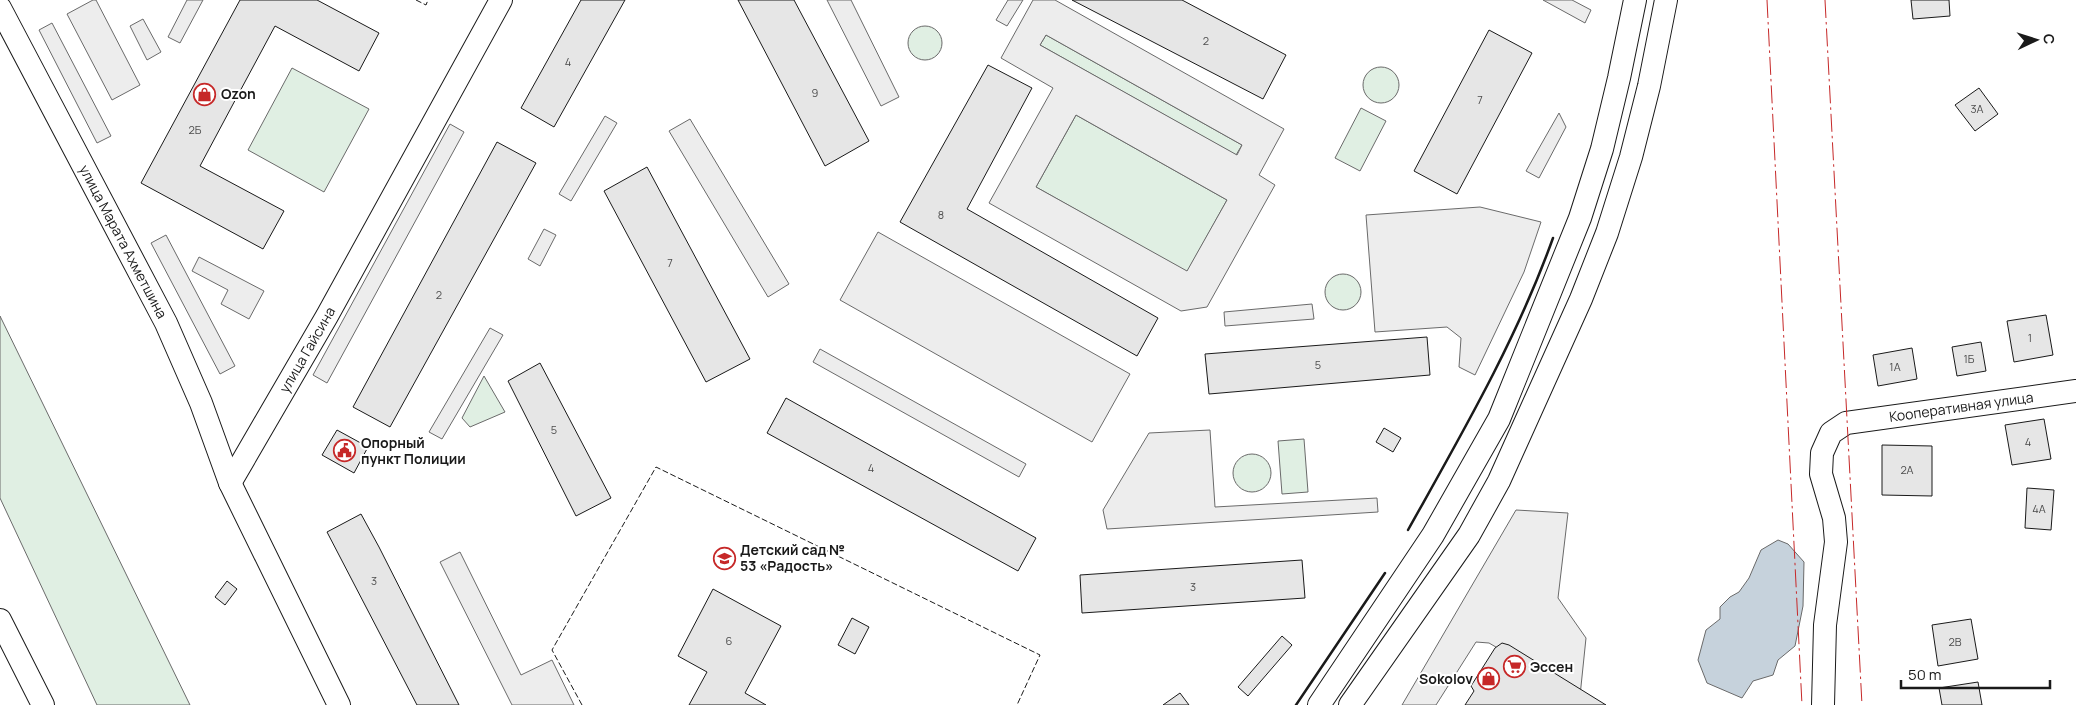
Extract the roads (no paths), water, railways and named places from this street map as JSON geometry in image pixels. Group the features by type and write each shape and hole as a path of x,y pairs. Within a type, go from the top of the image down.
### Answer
{"street":[{"name":"улица Гайсина","path":"230,483 326,316 501,0"},
{"path":"1320,705 1432,535 1499,419 1580,218 1602,149 1635,0"},
{"path":"1350,705 1469,535 1499,480 1581,299 1607,233 1631,157 1649,86 1666,0"},
{"name":"улица Марата Ахметшина","path":"0,8 160,310 190,376 230,483"},
{"name":"Кооперативная улица","path":"1823,705 1825,626 1836,542 1834,518 1821,474 1822,453 1831,433 1846,423 2076,391"},
{"path":"230,483 339,705"},
{"path":"0,620 43,705"}],"place":[{"name":"Ozon","path":"205,94"},
{"name":"Опорный пункт Полиции","path":"345,451"},
{"name":"Детский сад № 53 «Радость»","path":"724,558"},
{"name":"Эссен","path":"1514,667"},
{"name":"Sokolov","path":"1489,679"}]}
